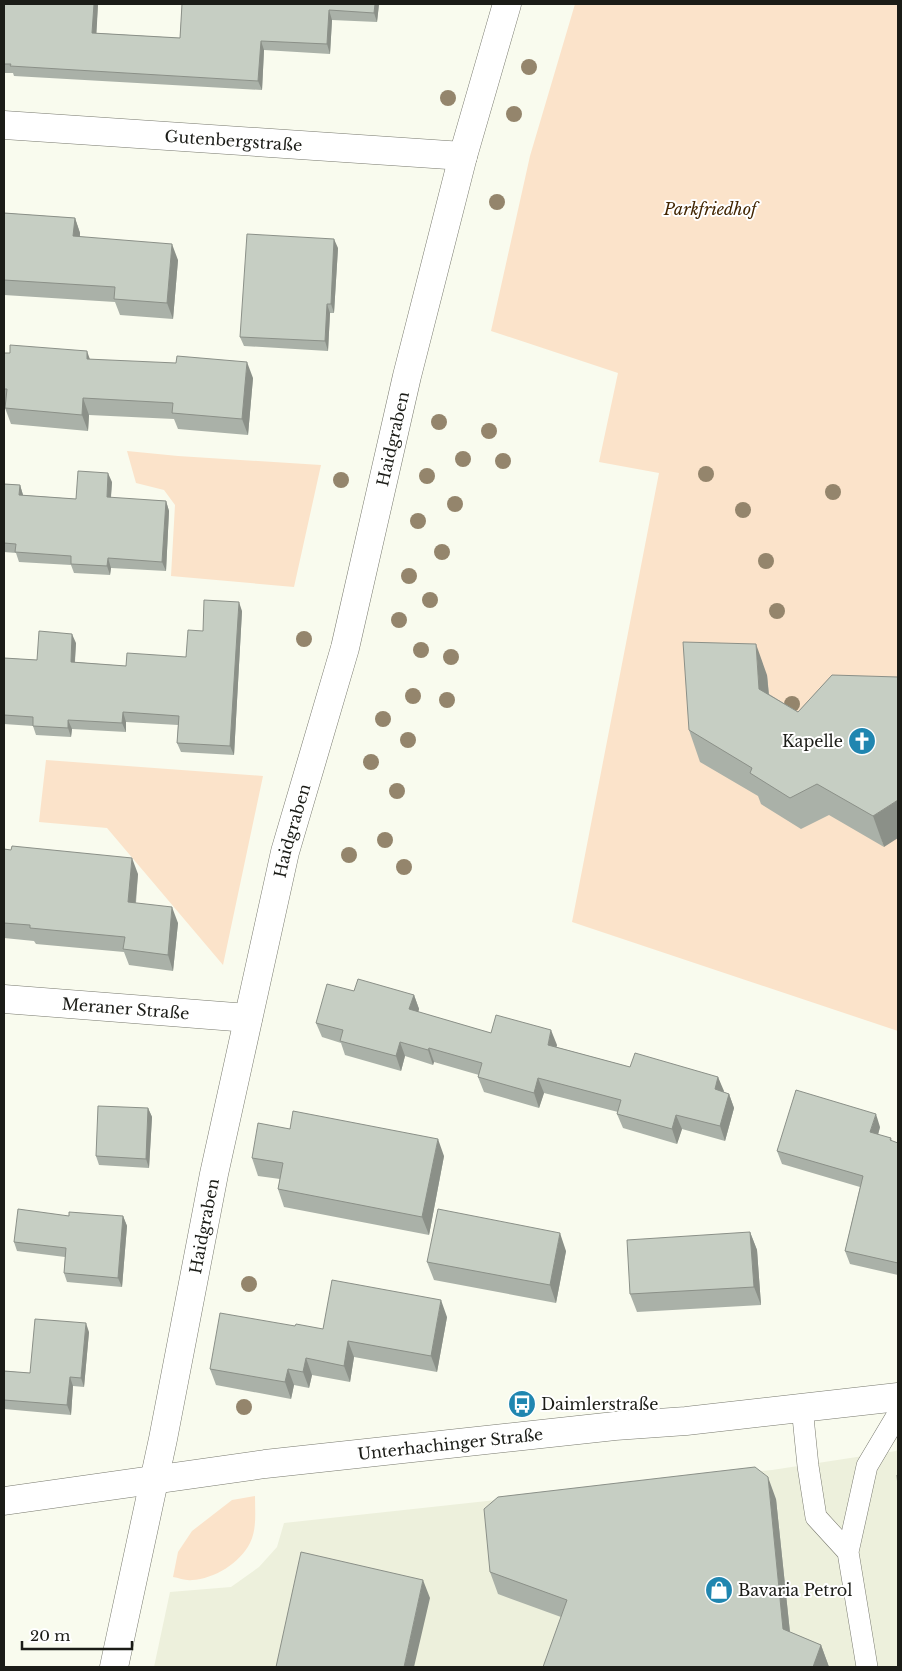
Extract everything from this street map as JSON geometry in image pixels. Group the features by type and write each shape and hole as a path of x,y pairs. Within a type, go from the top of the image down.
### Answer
{"street":[{"name":"Haidgraben","path":"114,1667 154,1479 214,1174 285,852 345,648 407,376 463,156 507,4"},
{"name":"Gutenbergstraße","path":"4,125 463,156"},
{"name":"Meraner Straße","path":"4,999 248,1018"},
{"name":"Unterhachinger Straße","path":"4,1500 265,1464 615,1426 686,1421 898,1397"}],"lane":[{"path":"802,1408 816,1518 848,1552"},
{"path":"867,1667 848,1552 867,1466 898,1414"}],"shaded area":[{"path":"898,1449 898,1667 154,1667 170,1592 231,1587 259,1567 277,1547 284,1523 772,1470 896,1451"}],"green space":[{"name":"Parkfriedhof","path":"575,4 898,4 898,1031 572,922 659,473 599,462 618,373 491,331 530,156"},
{"path":"127,451 321,465 294,587 171,576 175,505 164,490 136,483"},
{"path":"46,760 263,776 223,965 107,828 39,822"},
{"path":"255,1496 254,1532 250,1543 240,1557 225,1569 209,1577 185,1580 173,1577 178,1552 192,1531 232,1500"}],"building":[{"path":"4,4 94,4 92,33 180,38 182,4 375,4 374,13 329,10 327,44 261,41 258,81 10,66 11,64 4,64"},
{"path":"4,213 75,218 73,236 172,244 167,303 114,299 115,287 4,280"},
{"path":"247,234 334,239 331,304 327,304 325,341 240,337"},
{"path":"10,345 87,351 87,359 176,363 177,356 247,362 242,419 172,413 173,403 83,398 82,415 5,408 7,389 4,389 4,353 10,353"},
{"path":"78,471 108,473 107,497 166,501 162,562 108,558 107,566 71,564 71,556 15,552 16,544 4,543 4,484 20,485 19,495 76,499"},
{"path":"204,600 239,602 230,746 177,743 179,716 123,712 122,723 68,720 68,728 33,726 33,717 4,715 4,658 37,660 39,631 72,634 71,662 126,666 127,653 186,657 188,630 203,631"},
{"path":"683,642 756,644 759,689 798,712 832,675 898,677 898,800 873,816 817,784 790,798 750,773 752,768 689,730"},
{"path":"12,846 132,858 128,902 172,907 168,955 123,949 125,937 30,928 30,925 4,923 4,849 11,850"},
{"path":"358,979 414,995 409,1009 491,1033 496,1015 551,1030 548,1045 630,1067 635,1053 718,1077 715,1089 729,1094 720,1126 676,1115 672,1129 617,1114 621,1100 538,1078 534,1093 478,1077 482,1063 429,1048 428,1050 400,1042 396,1056 340,1041 343,1030 316,1023 327,984 354,991"},
{"path":"796,1090 876,1114 870,1132 891,1138 890,1140 898,1143 898,1263 845,1251 863,1176 777,1151"},
{"path":"98,1106 148,1108 146,1159 96,1156"},
{"path":"293,1111 438,1139 422,1217 278,1189 283,1163 252,1158 258,1123 290,1129"},
{"path":"18,1209 69,1216 69,1212 123,1216 118,1278 64,1273 66,1248 14,1242"},
{"path":"438,1209 560,1233 550,1285 427,1262"},
{"path":"750,1232 754,1287 630,1294 627,1240"},
{"path":"332,1280 441,1300 431,1356 348,1341 344,1366 306,1358 303,1372 288,1369 285,1382 210,1369 220,1313 323,1329"},
{"path":"35,1319 86,1323 81,1378 70,1377 67,1405 4,1400 4,1371 30,1373"},
{"path":"755,1467 768,1477 783,1629 821,1645 813,1667 543,1667 567,1600 490,1572 484,1509 498,1497"},
{"path":"301,1552 423,1580 404,1667 276,1667"}],"place":[{"name":"Kapelle","path":"862,741"},
{"name":"Daimlerstraße","path":"522,1404"},
{"name":"Bavaria Petrol","path":"719,1590"}]}
